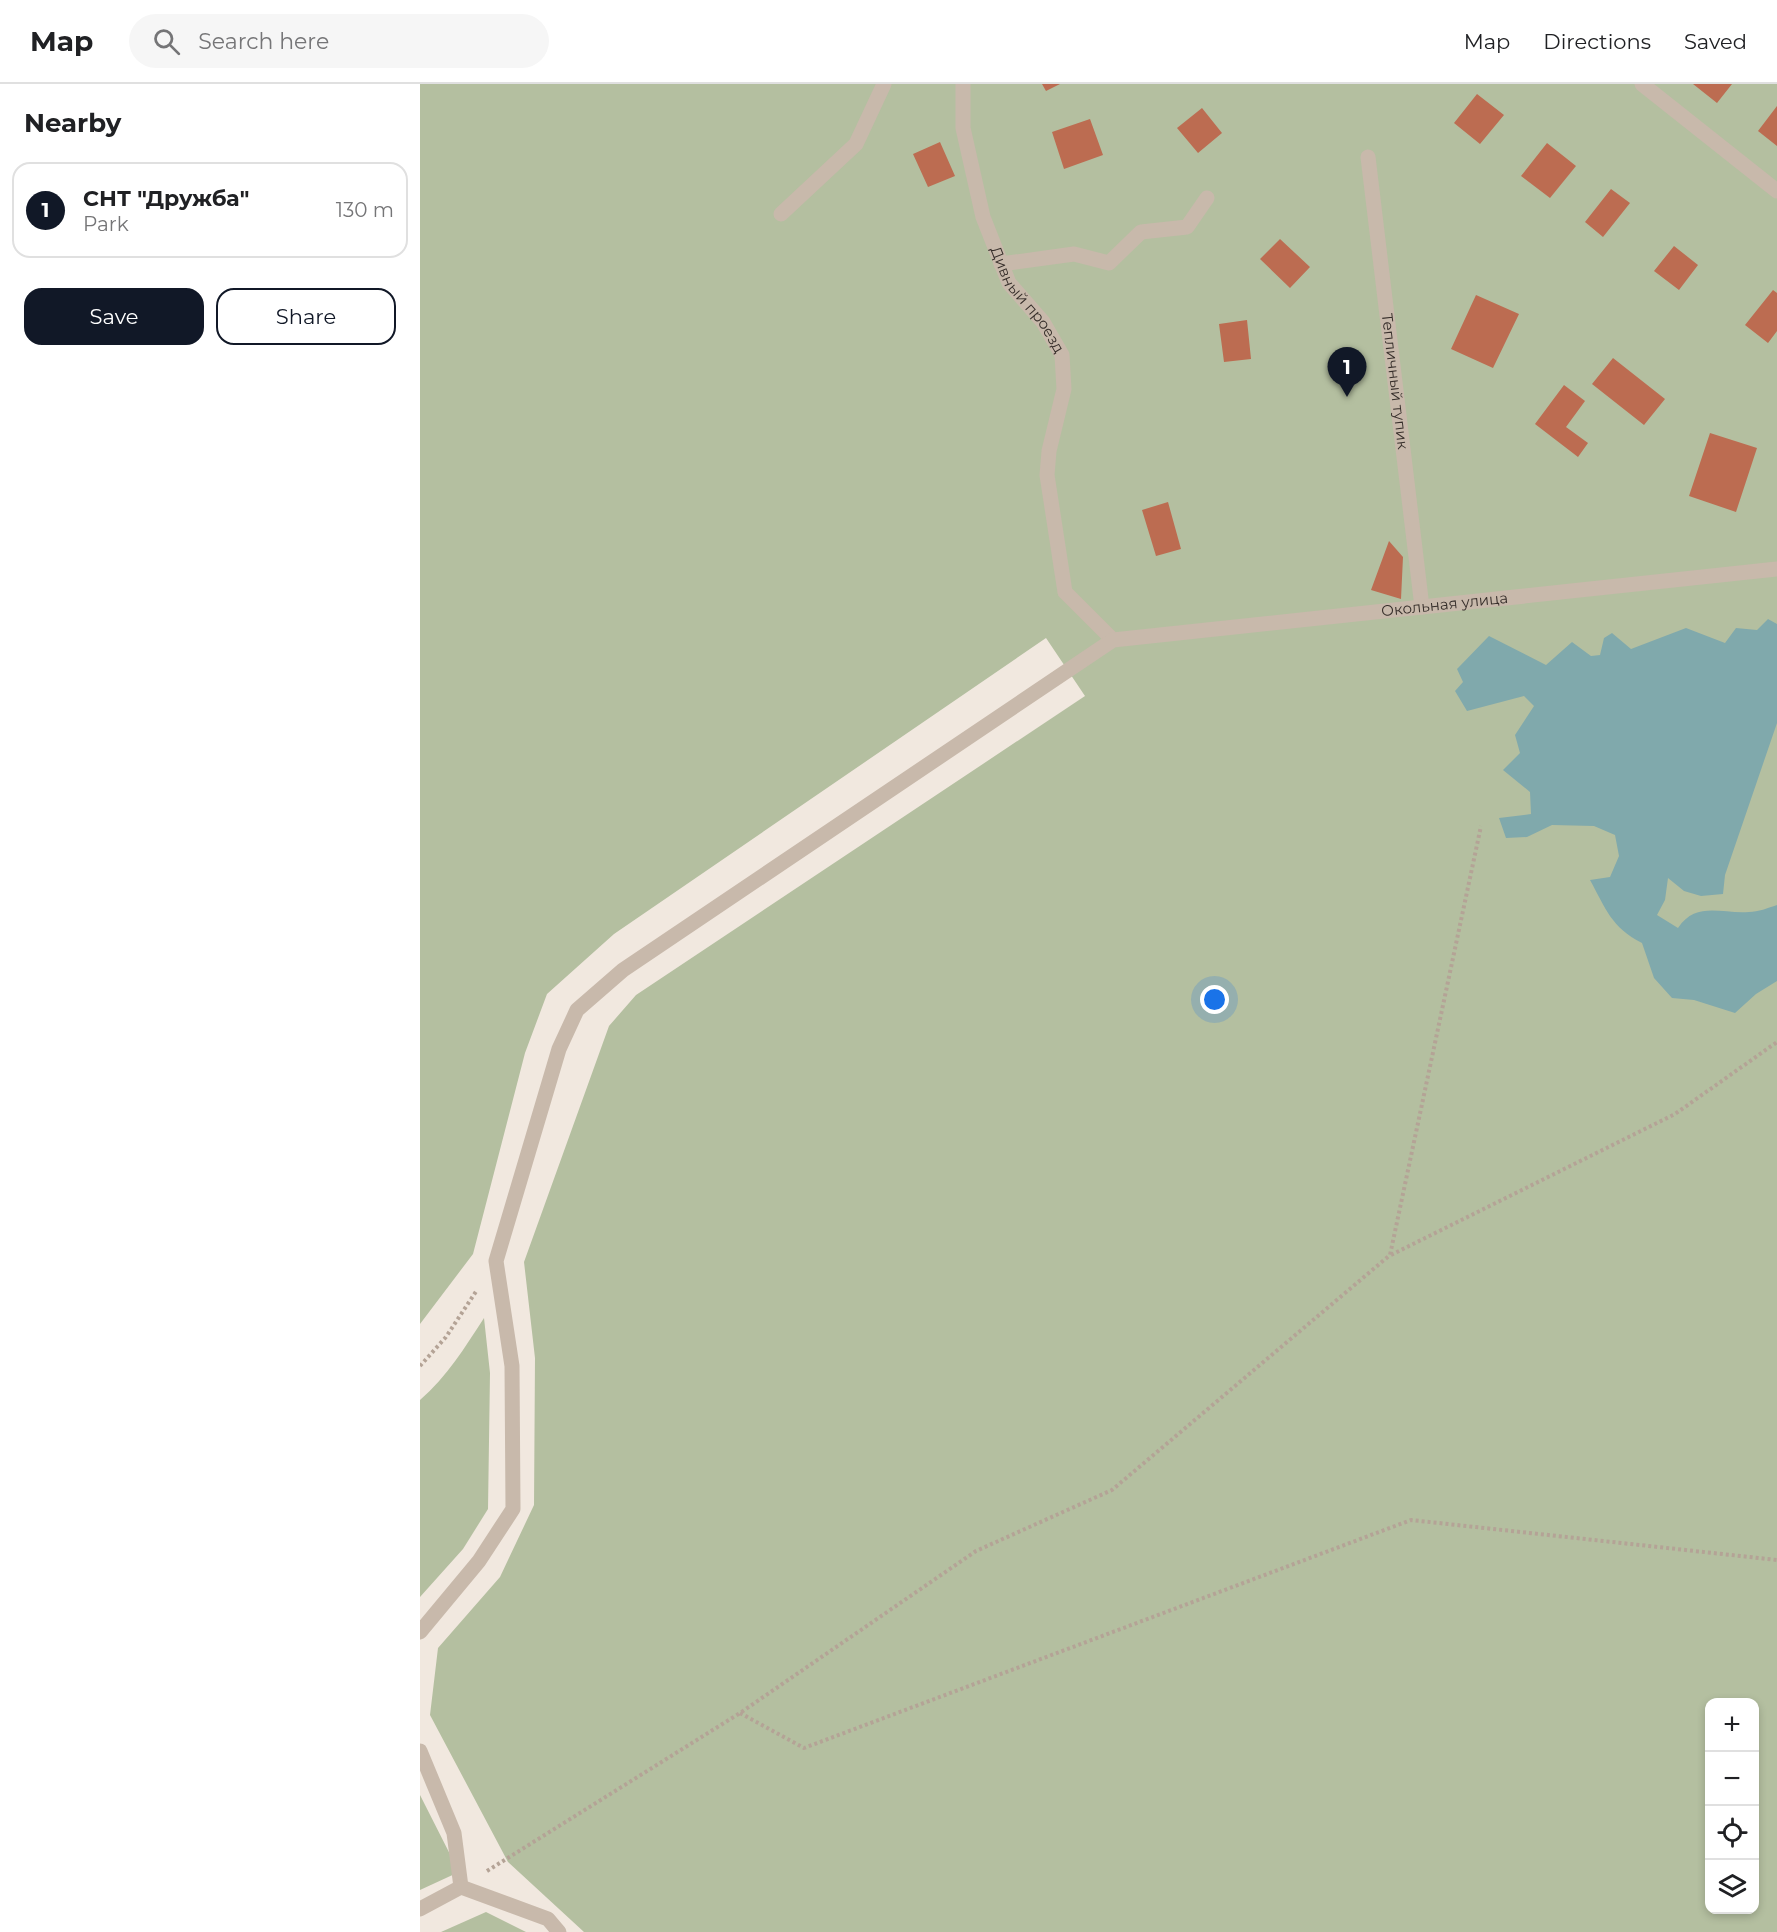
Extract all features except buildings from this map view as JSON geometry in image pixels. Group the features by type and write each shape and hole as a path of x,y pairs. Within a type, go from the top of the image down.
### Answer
{"street":[{"path":"781,214 856,144 884,84"},
{"name":"Дивный проезд","path":"963,84 963,128 983,217 1009,283 1043,322 1062,355 1064,389 1049,451 1047,475 1065,592 1113,640"},
{"path":"1642,84 1777,190"},
{"name":"Тепличный тупик","path":"1368,157 1422,607"},
{"path":"1001,264 1074,254 1108,264 1141,232 1187,227 1207,198"},
{"name":"Окольная улица","path":"1113,640 1777,569"},
{"path":"420,1632 480,1561 513,1509 512,1366 496,1261 559,1049 577,1010 623,970 1113,640"},
{"path":"420,1750 454,1833 461,1887"},
{"path":"420,1909 461,1887 548,1919 559,1932"}],"path":[{"path":"1390,1255 1481,826"},
{"path":"461,1887 741,1713 976,1551 1112,1490 1390,1255 1675,1114 1777,1042"},
{"path":"420,1366 446,1337 496,1261"},
{"path":"741,1713 804,1748 1411,1520 1777,1560"}],"green space":[{"path":"420,84 1777,84 1777,1932 584,1932 508,1862 430,1715 438,1648 500,1577 534,1505 535,1358 524,1262 609,1026 636,995 1085,696 1046,638 614,934 547,994 525,1053 473,1254 420,1324"},
{"path":"484,1318 490,1373 488,1509 463,1549 420,1597 420,1400 447,1372"},
{"path":"420,1795 459,1872 420,1890"},
{"path":"486,1912 526,1932 441,1932"}],"water":[{"path":"1768,619 1777,624 1777,723 1725,875 1723,894 1701,896 1684,891 1668,878 1665,900 1657,915 1678,928 1693,914 1701,912 1752,912 1777,905 1777,981 1756,994 1735,1013 1694,1000 1672,998 1654,978 1642,943 1623,930 1610,916 1590,880 1610,877 1619,856 1615,835 1594,826 1552,825 1527,837 1506,838 1499,818 1531,814 1530,792 1503,770 1520,753 1515,735 1534,706 1524,696 1467,711 1455,691 1463,682 1457,669 1489,636 1546,665 1572,642 1591,656 1600,655 1604,638 1612,633 1631,649 1686,628 1725,643 1736,628 1757,630"}],"place":[{"name":"СНТ \"Дружба\"","path":"1347,397"}]}
